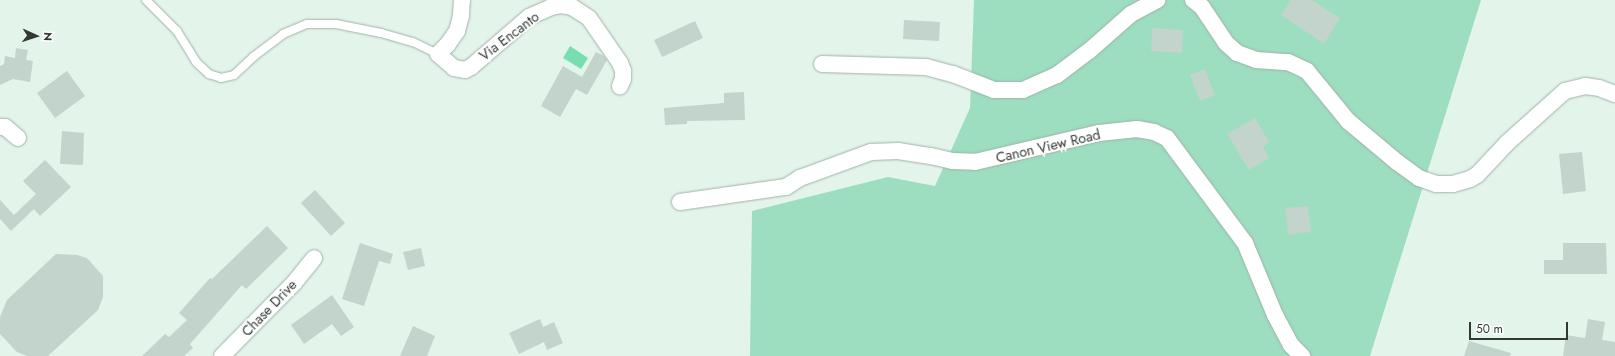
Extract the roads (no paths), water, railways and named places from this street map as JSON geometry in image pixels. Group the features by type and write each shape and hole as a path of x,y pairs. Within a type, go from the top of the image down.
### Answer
{"street":[{"path":"438,54 448,44 457,31 461,16 462,0"},
{"path":"822,64 926,67 953,74 994,90 1023,90 1057,75 1089,51 1131,14 1157,0"},
{"path":"1193,0 1202,7 1226,43 1237,53 1256,60 1288,62 1307,70 1348,121 1419,178 1436,184 1453,184 1477,175 1507,143 1565,91 1586,86 1599,88 1615,94"},
{"name":"Via Encanto","path":"438,54 454,68 465,70 471,67 535,13 561,5 572,7 589,18 620,64 623,71 623,79 620,86"},
{"path":"0,127 5,127 18,138"},
{"name":"Canon View Road","path":"680,202 786,188 800,178 871,152 898,151 952,161 976,162 1099,133 1137,129 1154,132 1167,138 1245,243 1275,315 1291,345 1302,356"},
{"name":"Chase Drive","path":"222,356 294,283 314,258"}],"lane":[{"path":"146,0 177,32 196,62 209,74 221,78 234,75 253,57 283,34 307,24 336,24 382,33 413,42 438,54"}]}
